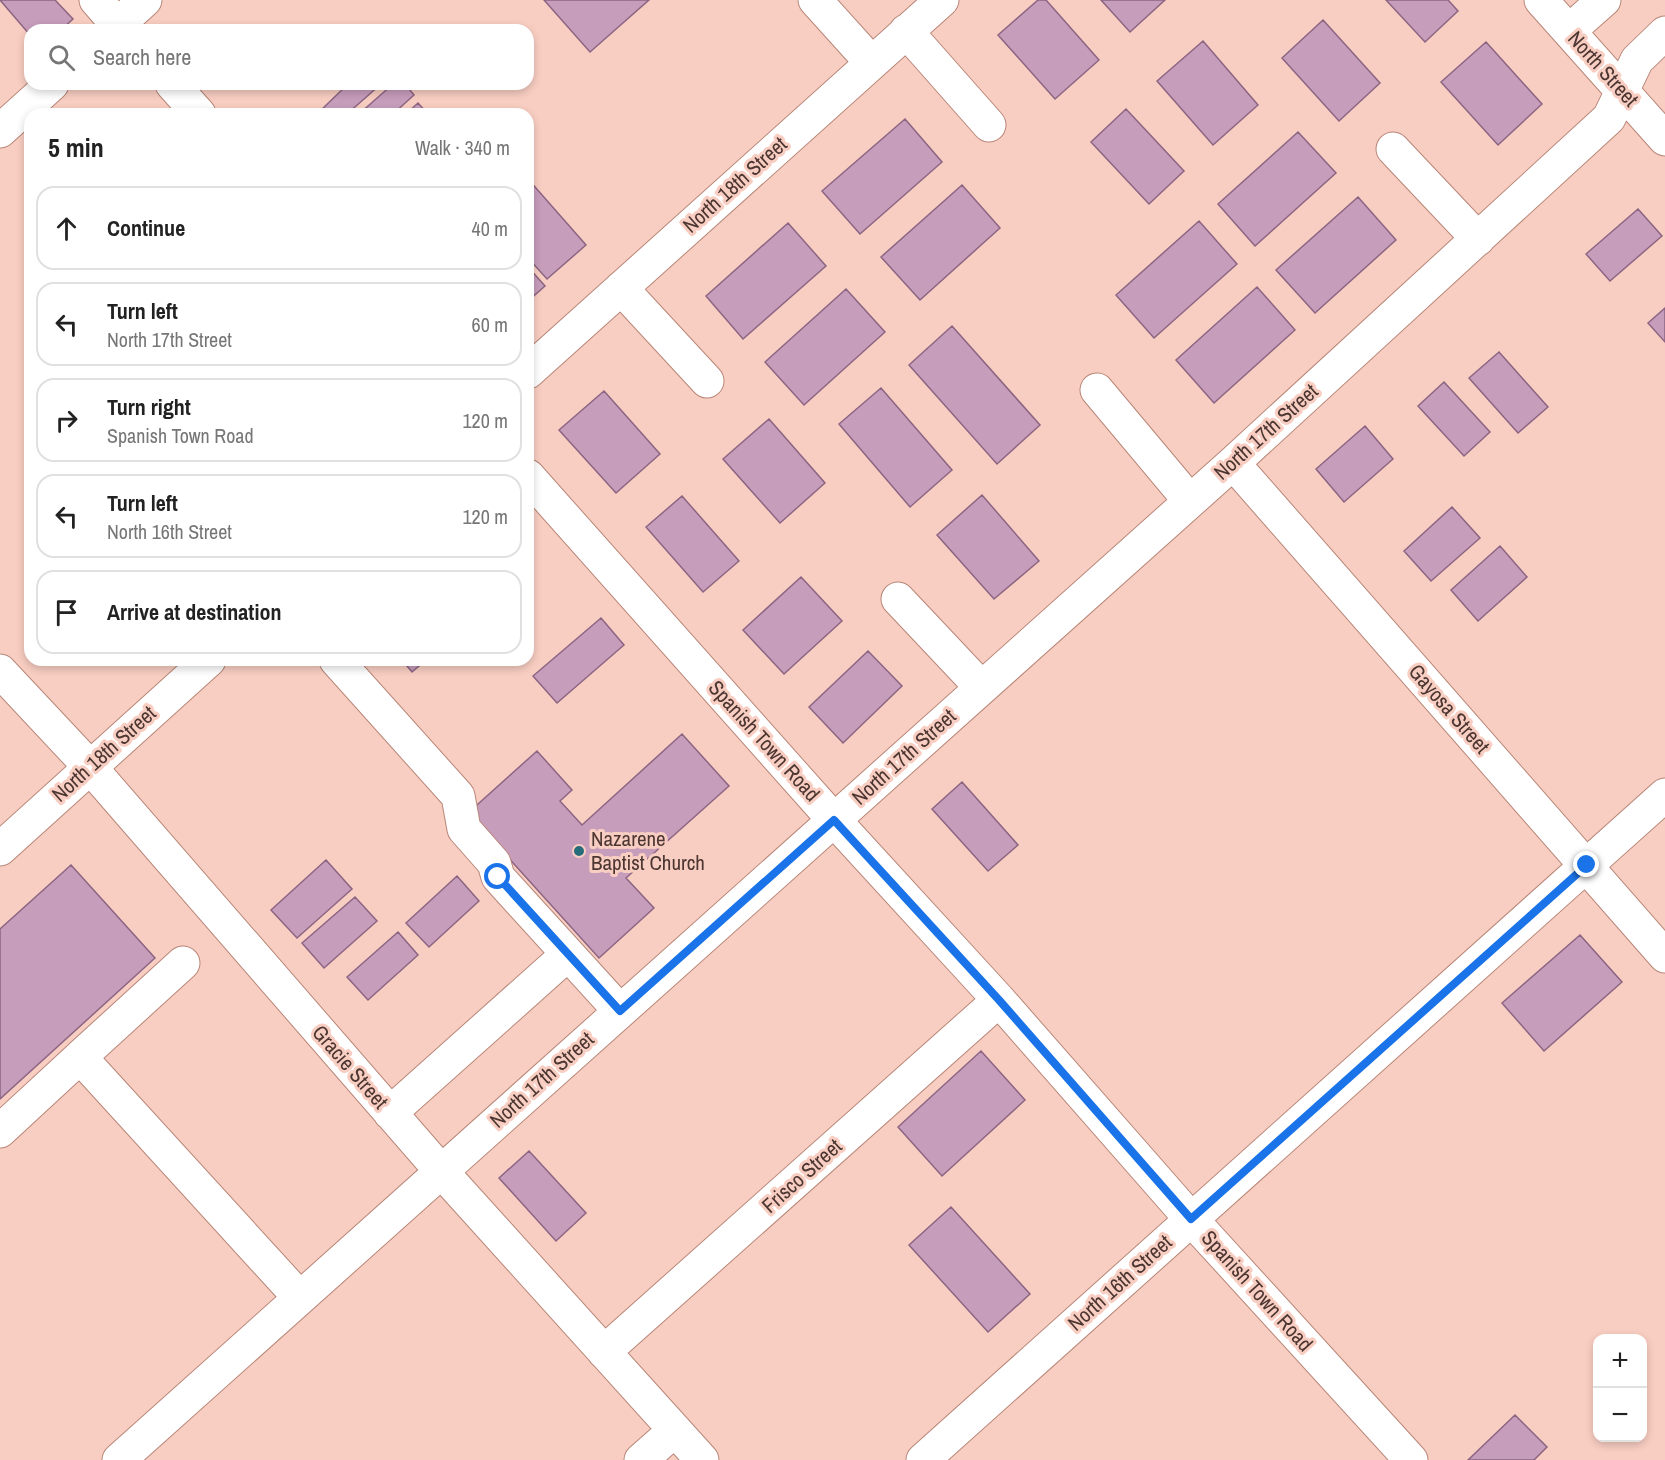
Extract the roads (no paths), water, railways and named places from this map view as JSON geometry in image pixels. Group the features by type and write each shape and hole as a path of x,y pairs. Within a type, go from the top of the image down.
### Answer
{"street":[{"path":"96,0 114,24"},
{"path":"121,24 145,0"},
{"path":"815,0 871,62"},
{"name":"North 18th Street","path":"534,367 942,0"},
{"name":"North Street","path":"1541,0 1665,139"},
{"path":"1569,31 1604,0"},
{"path":"906,32 989,125"},
{"name":"North 17th Street","path":"119,1460 1233,463 1478,239 1609,118 1637,60 1665,33"},
{"path":"25,108 45,90"},
{"path":"177,90 194,108"},
{"path":"0,131 24,109"},
{"path":"1393,149 1478,239"},
{"path":"621,288 707,381"},
{"path":"1097,390 1190,501"},
{"name":"Gayosa Street","path":"1233,463 1665,956"},
{"name":"Spanish Town Road","path":"534,483 834,820 999,1000 1191,1219 1412,1460"},
{"path":"898,599 981,687"},
{"name":"North 18th Street","path":"0,849 202,666"},
{"path":"341,666 458,796 464,829 494,863 498,877 620,1011"},
{"name":"Gracie Street","path":"0,671 90,767 441,1171 702,1460"},
{"name":"North 16th Street","path":"923,1460 1665,795"},
{"path":"390,1113 568,954"},
{"path":"0,1131 183,963"},
{"name":"Frisco Street","path":"604,1352 999,1000"},
{"path":"80,1057 300,1298"},
{"path":"641,1460 675,1430"}],"place":[{"name":"Nazarene Baptist Church","path":"579,851"}]}
